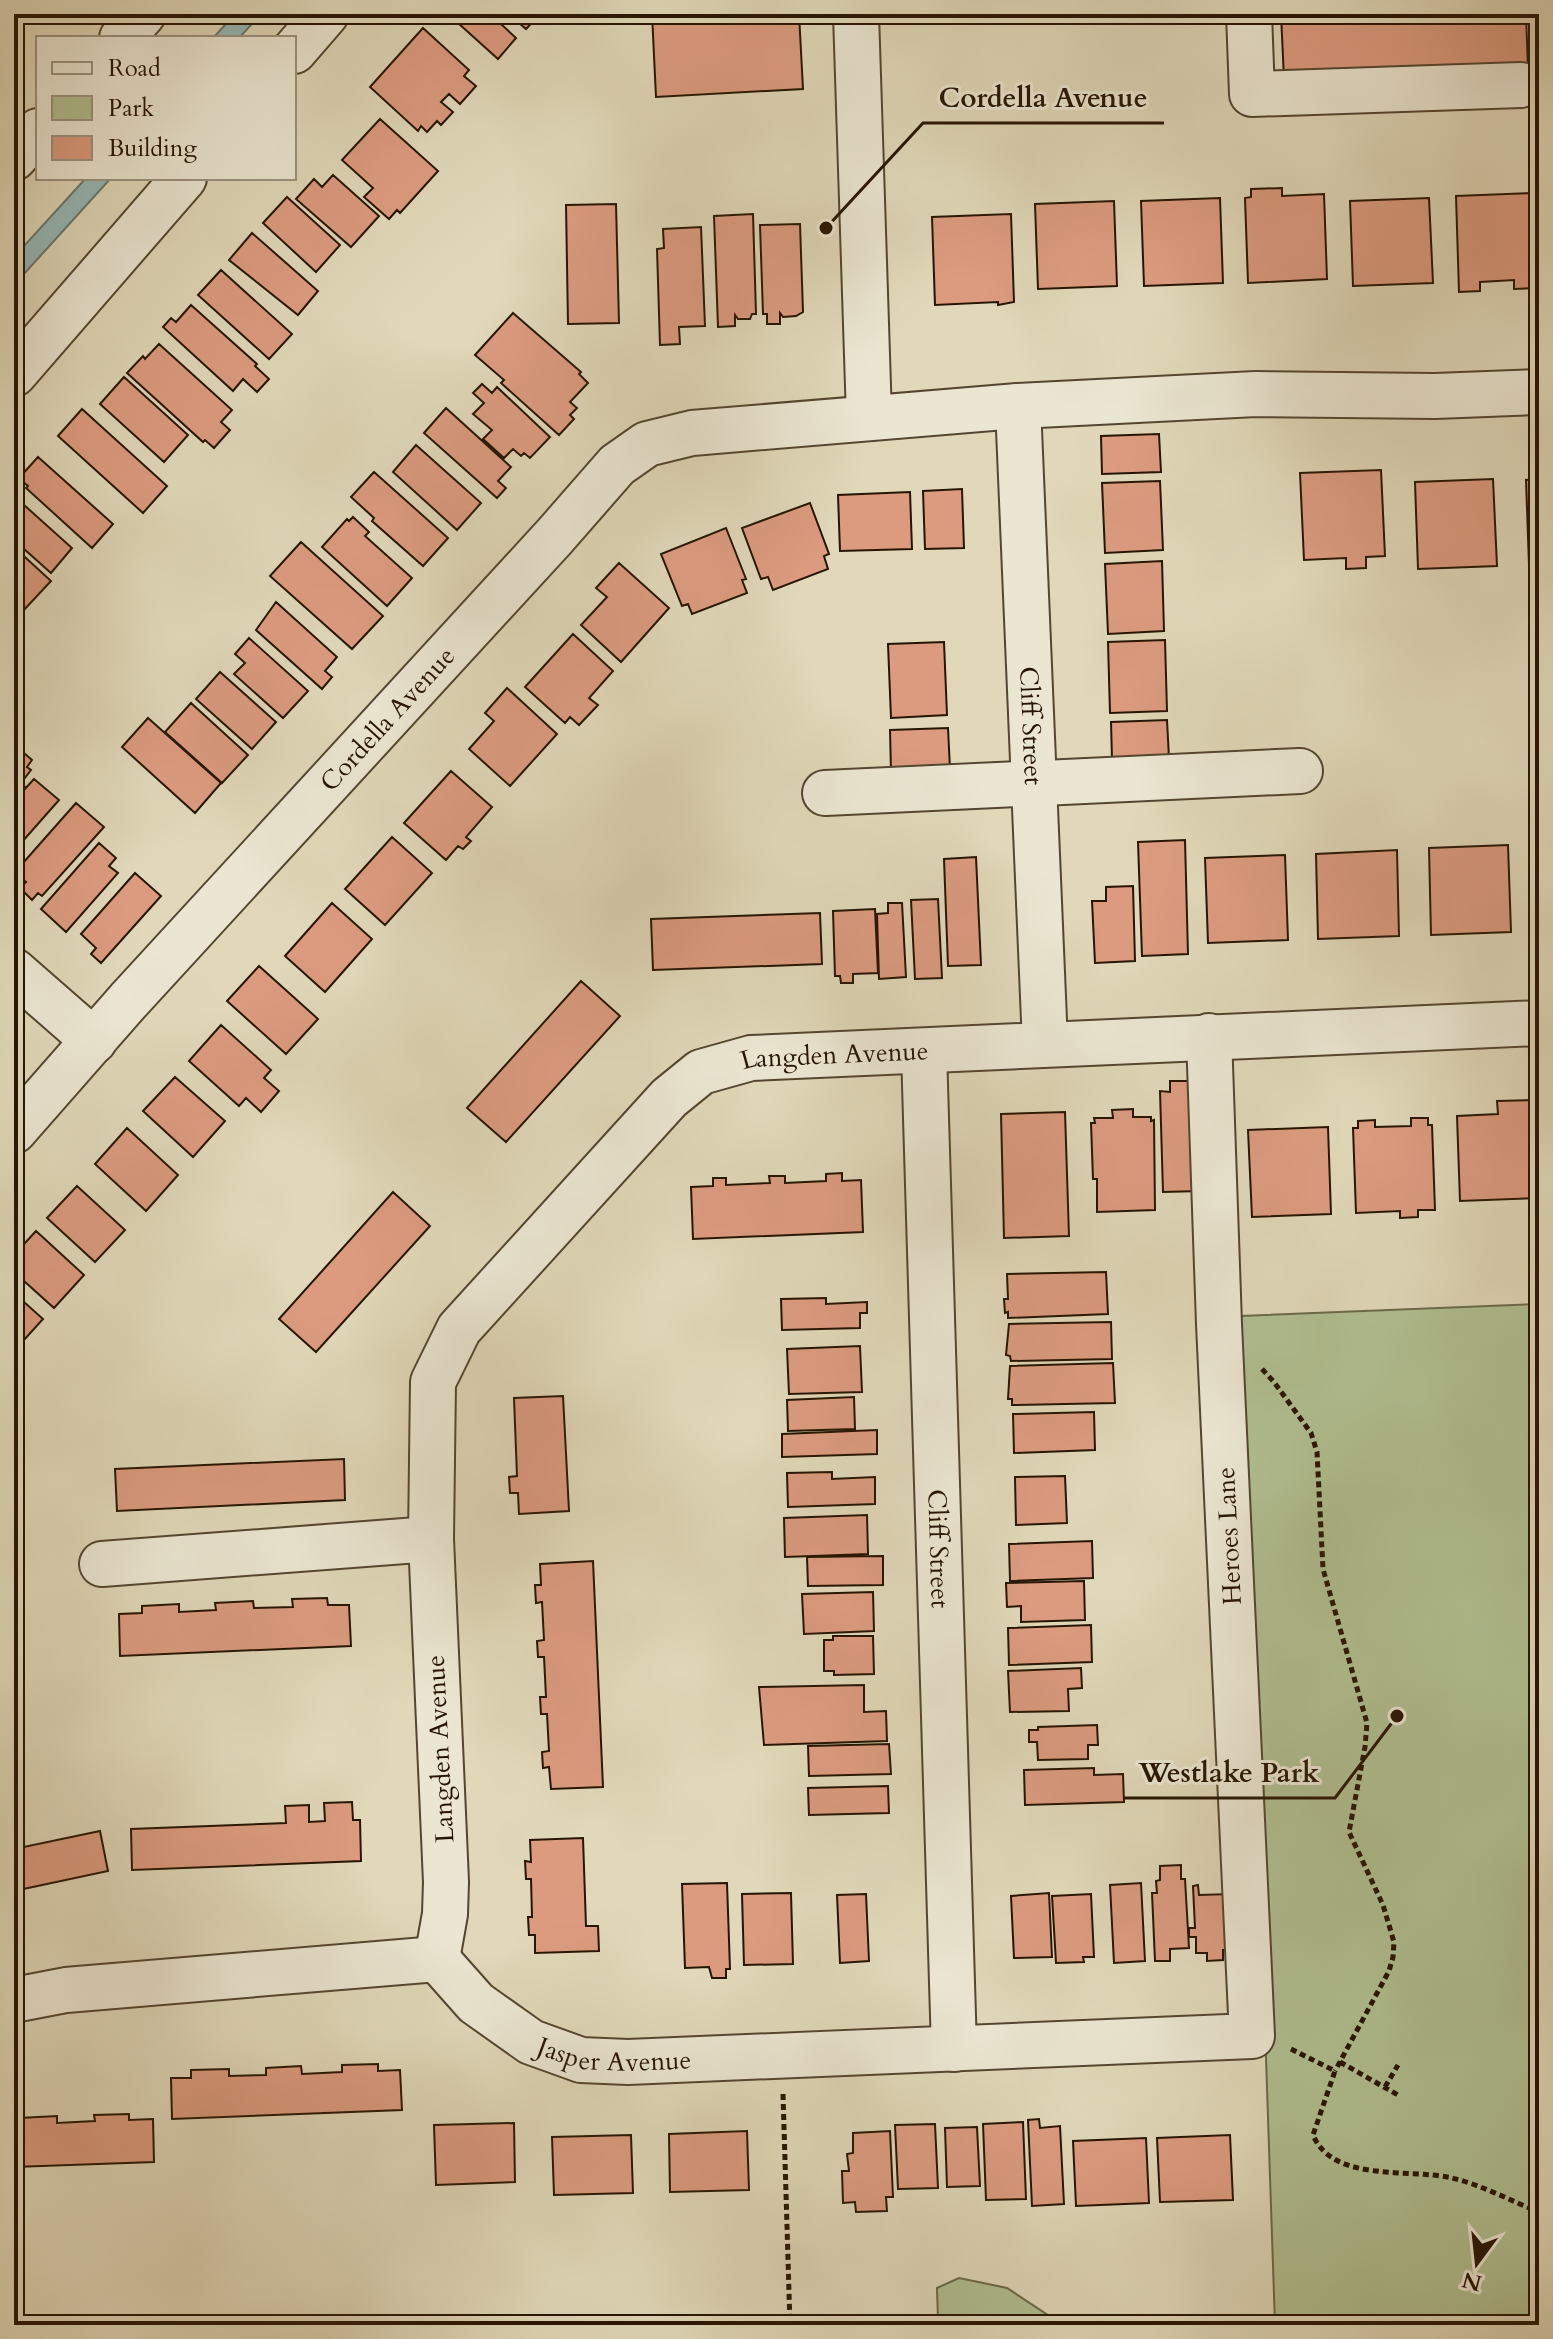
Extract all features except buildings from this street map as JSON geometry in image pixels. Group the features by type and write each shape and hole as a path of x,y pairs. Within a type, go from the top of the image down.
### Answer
{"street":[{"path":"296,49 326,14"},
{"path":"856,14 869,417"},
{"path":"1249,14 1252,94 1521,85"},
{"path":"14,158 36,133"},
{"path":"14,374 182,180"},
{"name":"Cordella Avenue","path":"14,1131 617,465 647,444 692,433 1018,406 1256,394 1435,396 1539,392"},
{"name":"Cliff Street","path":"1018,406 1045,1044"},
{"path":"825,793 1300,771"},
{"path":"14,971 94,1041"},
{"name":"Langden Avenue","path":"437,1959 445,1914 446,1882 431,1539 433,1382 459,1329 669,1098 701,1072 751,1058 1539,1023"},
{"name":"Heroes Lane","path":"1209,1036 1219,1324 1269,2042"},
{"name":"Cliff Street","path":"924,1051 954,2049"},
{"path":"102,1564 431,1539"},
{"path":"14,2000 66,1990 437,1959"},
{"name":"Jasper Avenue","path":"437,1959 476,2003 531,2042 581,2060 628,2062 954,2049 1269,2042"}],"path":[{"path":"1219,1324 1274,1382 1311,1433 1317,1452 1323,1569 1367,1723 1349,1832 1383,1905 1394,1942 1389,1971 1335,2071 1313,2135 1328,2158 1352,2168 1456,2179 1539,2212"},
{"path":"1269,2042 1335,2071"},
{"path":"1340,2062 1398,2095"},
{"path":"1385,2087 1398,2065"},
{"path":"782,2085 790,2325"}],"green space":[{"path":"1539,1304 1539,2325 1275,2325 1241,1316"},
{"path":"959,2278 1007,2288 1051,2317 1074,2325 940,2325 937,2288"}],"water":[{"path":"235,14 261,14 241,36 215,36"},
{"path":"84,180 109,180 14,285 14,257"}],"place":[{"name":"Cordella Avenue","path":"826,228"},
{"name":"Westlake Park","path":"1397,1716"}]}
